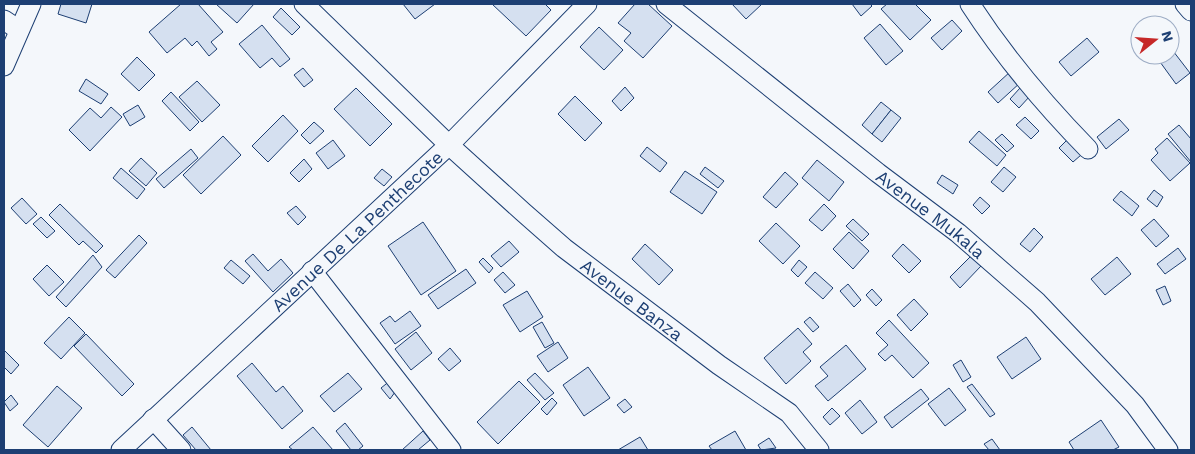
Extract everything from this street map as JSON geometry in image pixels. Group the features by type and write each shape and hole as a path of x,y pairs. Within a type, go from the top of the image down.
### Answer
{"street":[{"path":"4,66 11,25 31,4"},
{"name":"Avenue Banza","path":"304,4 448,145 564,248 719,365 789,413 819,450"},
{"name":"Avenue De La Penthecote","path":"121,450 448,145 587,4"},
{"name":"Avenue Mukala","path":"666,4 870,167 958,233 1037,302 1135,405 1168,450"},
{"path":"970,4 1005,57 1044,104 1088,149"},
{"path":"1185,4 1191,11"},
{"path":"312,271 451,450"},
{"path":"153,419 181,450"}],"building":[{"path":"61,4 92,4 86,23 58,14"},
{"path":"181,4 198,4 223,32 211,42 217,49 209,56 197,41 192,46 185,38 167,53 149,32"},
{"path":"216,4 254,4 237,23"},
{"path":"403,4 435,4 415,19"},
{"path":"492,4 545,4 551,10 526,36"},
{"path":"635,4 648,4 672,26 643,58 624,41 631,33 618,23"},
{"path":"732,4 762,4 746,19"},
{"path":"852,4 870,4 872,6 861,16"},
{"path":"887,4 915,4 931,20 910,40 881,9"},
{"path":"281,8 300,27 292,35 273,17"},
{"path":"952,20 962,31 942,50 931,38"},
{"path":"880,24 903,51 886,65 864,38"},
{"path":"262,25 290,59 280,67 272,58 260,68 239,44"},
{"path":"599,27 623,50 604,70 580,47"},
{"path":"1087,38 1099,52 1071,76 1059,62"},
{"path":"137,57 155,75 139,91 121,74"},
{"path":"1180,60 1190,73 1176,84 1162,65 1180,65"},
{"path":"303,68 313,80 304,87 294,75"},
{"path":"1011,71 1021,82 998,103 988,92"},
{"path":"86,79 108,94 101,104 79,91"},
{"path":"197,81 220,105 202,122 179,97"},
{"path":"625,87 634,98 621,111 612,101"},
{"path":"356,88 392,124 370,146 334,109"},
{"path":"1020,88 1030,96 1019,108 1010,99"},
{"path":"171,92 199,122 190,131 162,101"},
{"path":"575,96 602,123 585,141 558,114"},
{"path":"881,102 891,110 872,134 862,125"},
{"path":"138,105 145,117 130,126 123,114"},
{"path":"111,107 122,117 90,151 69,130 90,108 101,118"},
{"path":"891,110 901,118 882,142 872,134"},
{"path":"283,115 298,131 268,162 252,146"},
{"path":"1025,117 1039,131 1031,139 1016,125"},
{"path":"1119,119 1129,130 1106,149 1097,137"},
{"path":"314,122 324,131 310,144 301,135"},
{"path":"1179,125 1191,139 1191,162 1168,134"},
{"path":"979,131 1006,155 997,166 969,142"},
{"path":"1002,134 1014,146 1007,152 995,140"},
{"path":"223,136 241,155 201,194 183,175"},
{"path":"1167,138 1190,163 1170,181 1151,160 1158,153 1155,149"},
{"path":"333,140 345,156 328,169 316,153"},
{"path":"1067,140 1081,155 1073,162 1059,148"},
{"path":"647,147 667,163 660,172 640,156"},
{"path":"191,149 198,158 164,188 156,179"},
{"path":"141,158 157,173 146,186 129,171"},
{"path":"304,159 312,169 299,182 290,173"},
{"path":"817,160 844,182 829,201 802,178"},
{"path":"705,167 724,181 718,188 700,174"},
{"path":"1004,167 1016,177 1003,192 991,182"},
{"path":"121,168 145,189 137,199 113,178"},
{"path":"382,169 392,177 384,186 374,178"},
{"path":"685,171 717,192 702,214 670,192"},
{"path":"785,172 798,184 776,208 763,197"},
{"path":"942,175 958,185 953,194 937,183"},
{"path":"1154,190 1163,197 1157,207 1147,199"},
{"path":"1121,191 1139,206 1132,216 1113,200"},
{"path":"980,197 990,206 982,214 973,205"},
{"path":"22,198 37,214 26,224 11,208"},
{"path":"60,204 103,246 96,253 83,241 79,245 49,215"},
{"path":"824,204 836,216 822,231 809,220"},
{"path":"296,206 306,217 298,225 287,213"},
{"path":"41,217 55,231 47,238 33,224"},
{"path":"853,219 869,234 862,241 846,226"},
{"path":"1154,219 1169,236 1156,247 1141,230"},
{"path":"423,222 456,271 421,295 388,246"},
{"path":"776,223 800,246 783,264 759,241"},
{"path":"1034,228 1043,237 1030,252 1020,244"},
{"path":"849,232 869,251 853,269 833,249"},
{"path":"139,235 147,243 115,278 106,270"},
{"path":"509,241 519,252 501,267 491,256"},
{"path":"645,244 673,270 659,285 632,259"},
{"path":"903,244 921,261 909,273 892,256"},
{"path":"1178,248 1186,259 1165,274 1157,264"},
{"path":"253,254 268,271 281,259 293,273 273,292 245,261"},
{"path":"93,255 102,267 66,307 56,297"},
{"path":"971,256 981,266 960,288 950,277"},
{"path":"1117,257 1131,274 1105,295 1091,279"},
{"path":"483,258 493,268 489,273 479,262"},
{"path":"231,260 250,276 243,284 224,268"},
{"path":"799,260 807,267 798,277 791,270"},
{"path":"47,265 64,282 49,296 33,279"},
{"path":"466,269 476,283 438,309 428,295"},
{"path":"503,272 515,285 505,293 494,280"},
{"path":"815,272 833,288 823,299 805,283"},
{"path":"848,284 861,300 854,307 840,291"},
{"path":"1165,286 1171,301 1163,305 1156,290"},
{"path":"872,289 882,300 876,306 866,295"},
{"path":"527,291 543,317 520,332 503,305"},
{"path":"914,299 928,314 911,331 897,315"},
{"path":"410,311 421,326 395,344 380,323 390,316 395,322"},
{"path":"69,317 85,333 61,359 44,343"},
{"path":"810,317 819,327 813,332 804,322"},
{"path":"889,320 929,363 913,378 892,355 885,361 878,354 888,345 876,333"},
{"path":"542,322 554,343 545,348 533,327"},
{"path":"798,328 812,344 803,352 811,361 786,384 764,358"},
{"path":"416,332 432,353 411,370 395,349"},
{"path":"86,334 134,384 122,396 74,346"},
{"path":"1026,337 1041,359 1012,379 997,357"},
{"path":"558,342 568,358 548,372 537,356"},
{"path":"846,345 866,369 828,401 815,386 828,376 820,367"},
{"path":"450,348 461,361 449,371 438,359"},
{"path":"4,350 19,365 11,374 4,367"},
{"path":"961,360 971,377 963,382 953,365"},
{"path":"252,363 276,392 283,386 303,411 282,429 237,376"},
{"path":"588,367 610,398 584,416 563,385"},
{"path":"348,373 362,389 334,412 320,396"},
{"path":"535,373 554,393 545,400 527,380"},
{"path":"391,380 398,388 390,399 381,388"},
{"path":"519,381 540,402 498,444 477,422"},
{"path":"972,384 995,414 990,417 967,387"},
{"path":"57,386 82,408 48,447 23,425"},
{"path":"949,388 966,410 945,426 928,404"},
{"path":"921,389 929,399 892,428 884,417"},
{"path":"11,395 18,404 10,411 4,402"},
{"path":"552,398 557,403 547,415 541,409"},
{"path":"625,399 632,407 624,413 617,405"},
{"path":"860,400 877,422 862,434 845,413"},
{"path":"832,408 840,416 830,425 823,417"},
{"path":"1101,420 1119,447 1113,450 1074,450 1069,442"},
{"path":"345,423 363,446 358,450 351,450 336,431"},
{"path":"192,427 211,450 196,450 183,435"},
{"path":"313,427 333,450 293,450 289,447"},
{"path":"423,431 430,440 418,450 402,450"},
{"path":"735,431 746,450 712,450 709,446"},
{"path":"640,437 648,450 618,450"},
{"path":"769,438 776,448 761,450 758,445"},
{"path":"992,439 1000,450 989,450 984,444"}]}
